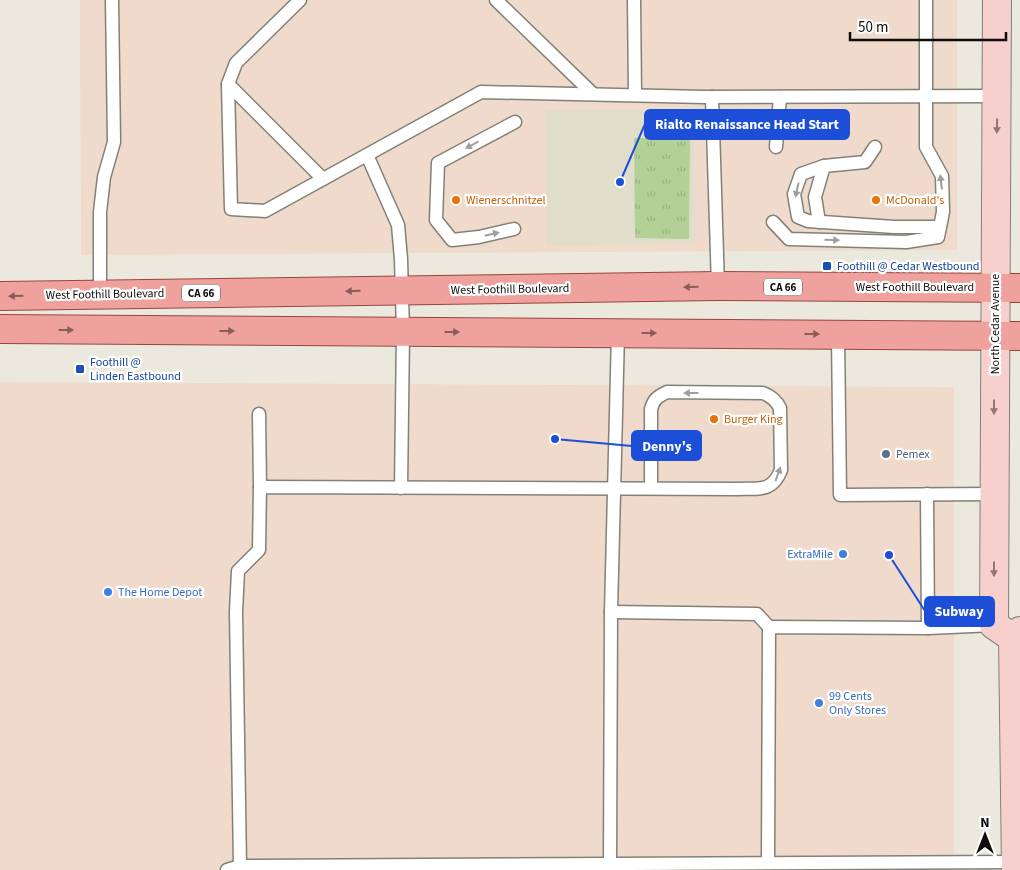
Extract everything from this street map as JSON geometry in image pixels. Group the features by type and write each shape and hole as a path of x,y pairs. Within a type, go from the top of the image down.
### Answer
{"main road":[{"name":"North Cedar Avenue","path":"997,0 997,96 1007,288 1007,336 994,494 1009,632 1016,866"},
{"name":"West Foothill Boulevard","path":"0,296 718,286 1007,288"},
{"path":"0,329 1007,336"}],"lane":[{"path":"100,294 100,212 104,177 114,142 112,0"},
{"path":"300,0 236,63 228,84 231,209 265,211 481,92 712,97 997,96"},
{"path":"496,0 593,94"},
{"path":"634,0 635,96"},
{"path":"773,222 788,239 906,242 938,237 943,212 942,176 926,147 926,0"},
{"path":"228,84 323,179"},
{"path":"712,97 718,286"},
{"path":"776,147 780,97"},
{"path":"514,228 452,240 436,220 438,163 515,122"},
{"path":"875,147 865,162 824,166 801,174 794,194 798,218 808,221 894,227 940,227"},
{"path":"367,155 398,225 403,332 401,488"},
{"path":"819,222 815,197 824,166"},
{"path":"610,864 611,612 618,333"},
{"path":"838,335 840,495 994,494"},
{"path":"260,487 737,489 764,488 772,486 781,470 780,408 778,403 763,393 667,392 654,399 651,409 651,488"},
{"path":"240,866 236,612 238,571 259,550 259,414"},
{"path":"927,494 928,628"},
{"path":"611,612 757,614 769,627 768,863"},
{"path":"769,627 928,628 1009,632"},
{"path":"227,870 240,866 768,863 1016,866"}],"shaded area":[{"path":"80,0 957,0 957,250 81,255"},
{"path":"545,110 684,110 693,121 696,243 547,246"},
{"path":"0,382 954,387 954,870 0,870"}],"green space":[{"path":"634,138 690,138 689,239 635,238"}],"place":[{"name":"Rialto Renaissance Head Start","path":"620,182"},
{"name":"Wienerschnitzel","path":"456,200"},
{"name":"McDonald's","path":"876,200"},
{"name":"Foothill @ Cedar Westbound","path":"827,266"},
{"name":"Foothill @ Linden Eastbound","path":"80,369"},
{"name":"Burger King","path":"714,419"},
{"name":"Denny's","path":"555,439"},
{"name":"Pemex","path":"886,454"},
{"name":"ExtraMile","path":"843,554"},
{"name":"Subway","path":"889,555"},
{"name":"The Home Depot","path":"108,592"},
{"name":"99 Cents Only Stores","path":"819,703"}]}
